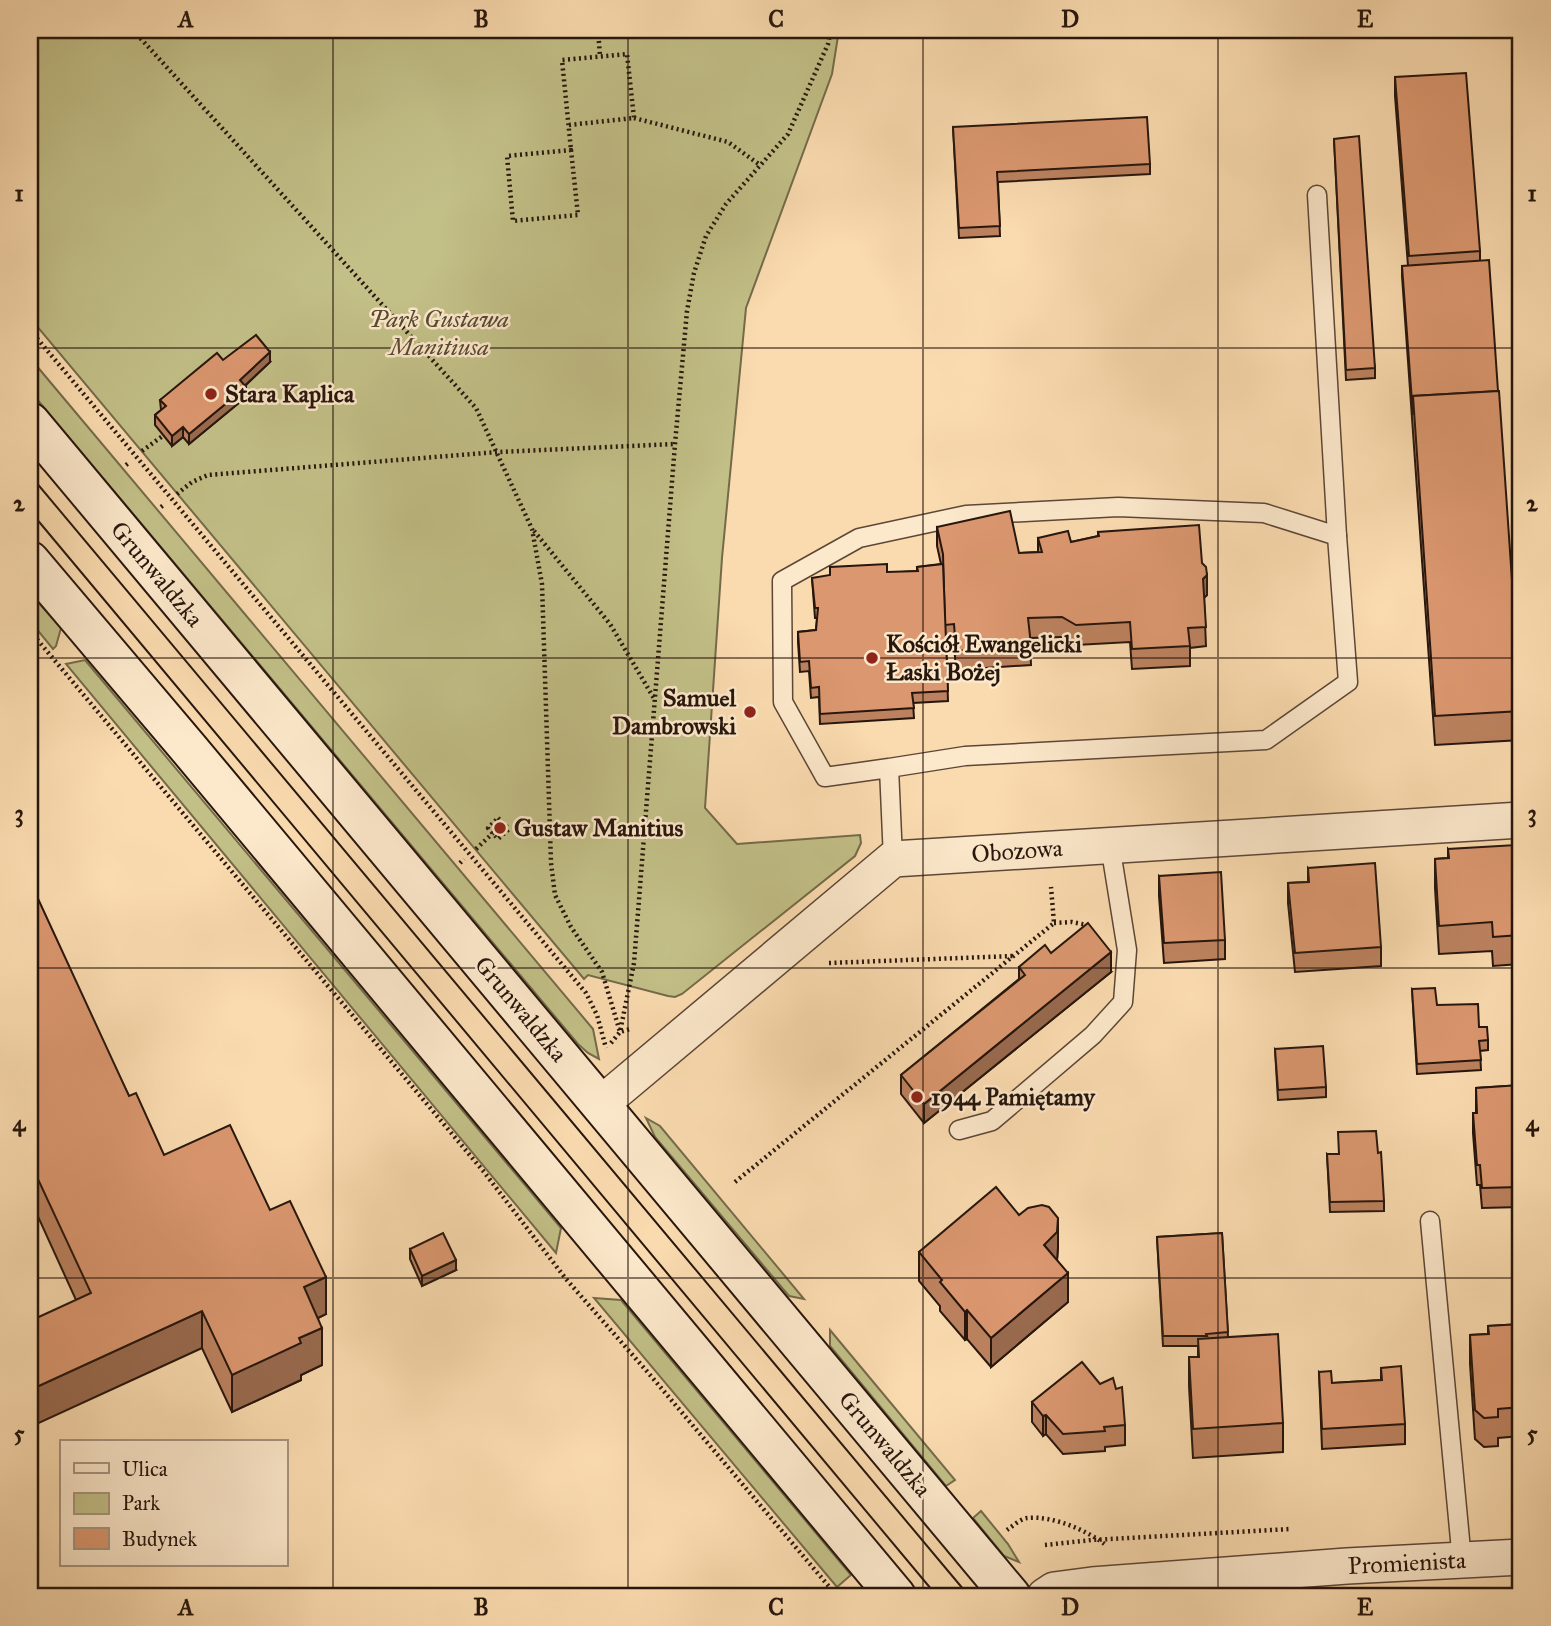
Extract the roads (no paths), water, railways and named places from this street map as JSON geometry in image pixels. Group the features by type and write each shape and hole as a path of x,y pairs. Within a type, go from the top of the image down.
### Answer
{"street":[{"name":"Grunwaldzka","path":"30,422 1011,1596"},
{"path":"30,561 896,1596"},
{"name":"Obozowa","path":"892,859 1521,820"},
{"path":"601,1104 892,859"},
{"name":"Promienista","path":"1045,1596 1054,1590 1148,1581 1347,1566 1521,1557"}],"lane":[{"path":"1317,195 1348,682 1266,740 965,755 824,777 783,702 782,581 859,538 966,515 1118,507 1264,513 1337,536"},
{"path":"888,768 892,859"},
{"path":"959,1130 992,1121 1093,1035 1123,1002 1127,950 1110,845"},
{"path":"1430,1221 1462,1561"}],"tram line":[{"path":"30,475 969,1596"},
{"path":"30,511 937,1596"}],"place":[{"name":"Stara Kaplica","path":"211,394"},
{"name":"Kościół Ewangelicki Łaski Bożej","path":"872,658"},
{"name":"Samuel Dambrowski","path":"750,712"},
{"name":"Gustaw Manitius","path":"500,828"},
{"name":"1944 Pamiętamy","path":"917,1097"}],"park label":[{"name":"Park Gustawa Manitiusa","path":"439,333"}]}
